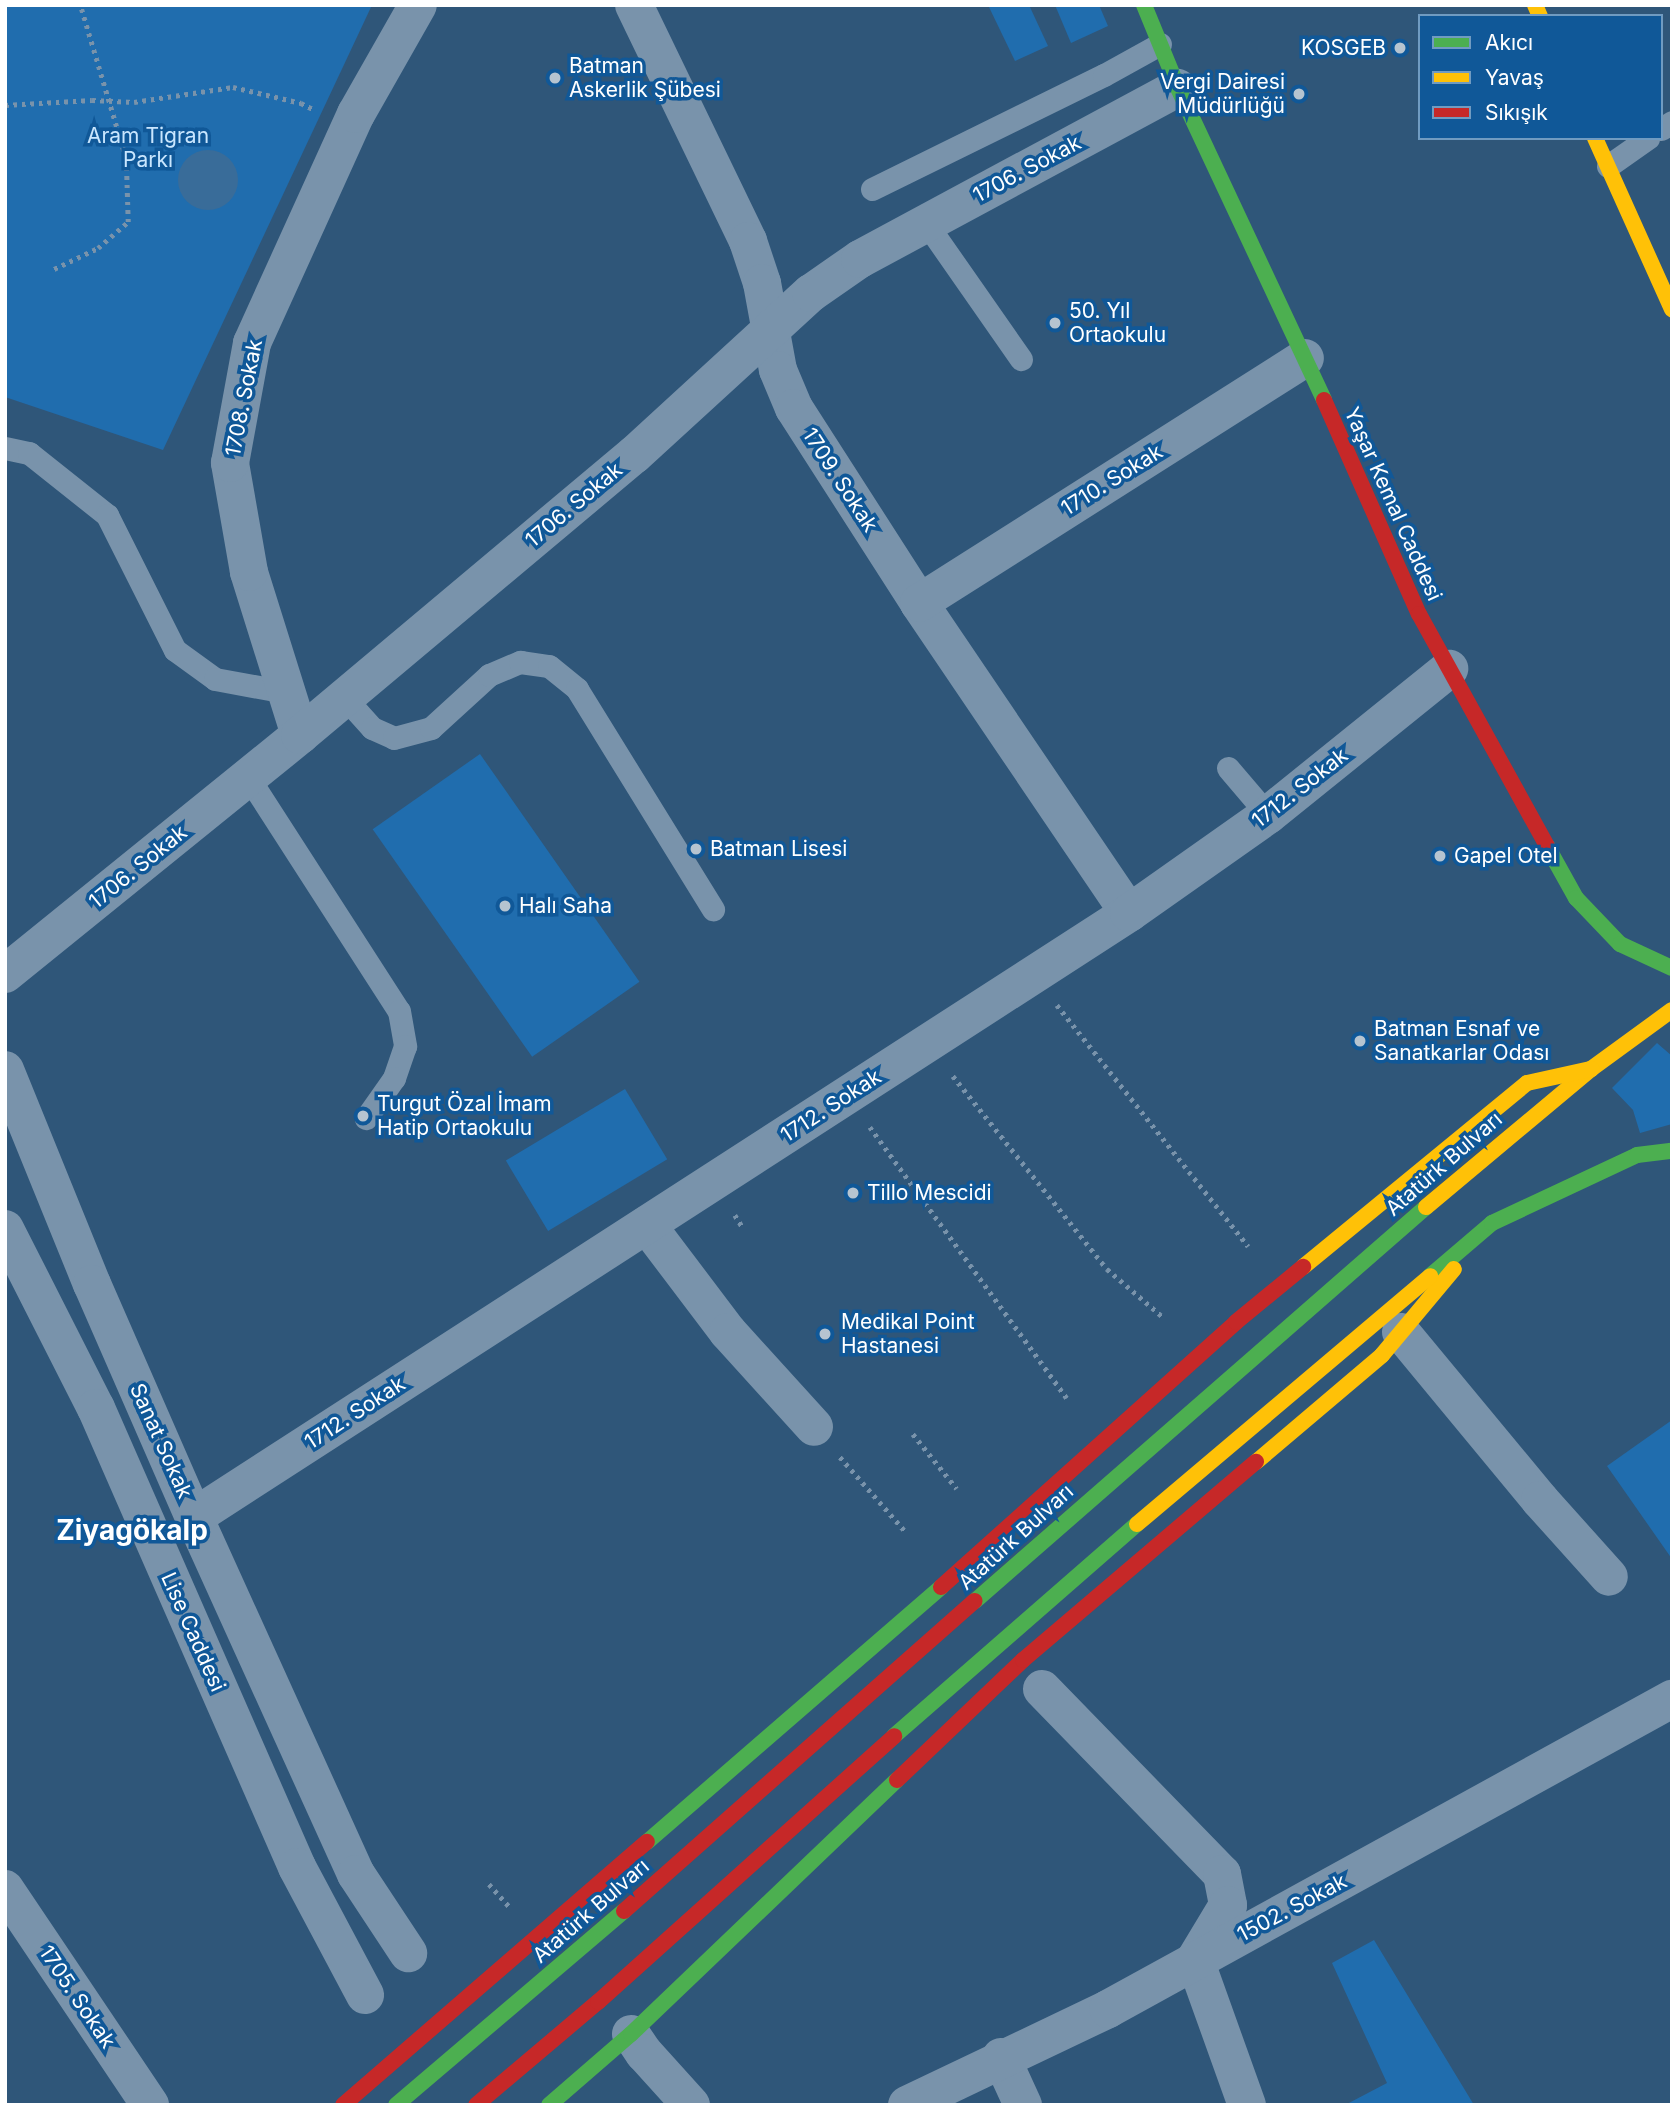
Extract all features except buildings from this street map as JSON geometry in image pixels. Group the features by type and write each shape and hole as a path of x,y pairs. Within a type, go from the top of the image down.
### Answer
{"street":[{"name":"1708. Sokak","path":"300,735 249,572 230,463 252,343 349,128 418,5"},
{"name":"1709. Sokak","path":"634,5 748,241 772,327 778,370 794,408 919,603 1129,913"},
{"name":"Yaşar Kemal Caddesi","path":"1144,5 1178,88 1305,358 1419,614 1449,669 1576,898 1620,944 1672,968"},
{"name":"1706. Sokak","path":"5,974 345,698 634,455 811,293 860,259 1178,88"},
{"path":"1596,140 1672,309"},
{"name":"1710. Sokak","path":"919,603 1305,358"},
{"name":"1712. Sokak","path":"194,1517 1129,913 1268,815 1449,669"},
{"name":"Atatürk Bulvarı","path":"396,2105 575,1954 1171,1427 1591,1069 1672,1010"},
{"path":"343,2105 950,1580 1236,1322 1527,1083 1591,1069"},
{"name":"Sanat Sokak","path":"5,1070 92,1283 194,1517 356,1874 408,1953"},
{"path":"476,2105 598,2002 1003,1638 1492,1223 1637,1155 1672,1152"},
{"path":"549,2105 631,2034 1023,1660 1382,1355 1492,1223"},
{"path":"647,1225 728,1332 814,1427"},
{"name":"Lise Caddesi","path":"5,1229 96,1408 297,1867 365,1996"},
{"path":"1401,1332 1540,1500 1609,1577"},
{"path":"1042,1689 1222,1874 1228,1905 1195,1960 1247,2105"},
{"name":"1502. Sokak","path":"907,2105 1001,2057 1108,2009 1672,1699"},
{"name":"1705. Sokak","path":"5,1889 150,2105"},
{"path":"631,2034 691,2105"},
{"path":"1001,2057 1023,2105"}],"lane":[{"path":"872,189 1104,75 1160,44"},
{"path":"1608,166 1645,140"},
{"path":"926,223 1021,359"},
{"path":"5,448 29,453 107,515 175,650 215,679 286,692"},
{"path":"345,698 372,728 394,738 431,728 489,675 520,662 549,666 576,689 713,909"},
{"path":"1228,768 1268,815"},
{"path":"248,777 399,1011 405,1046 394,1078 366,1118"}],"path":[{"path":"54,269 98,248 128,222 126,159 80,5"},
{"path":"5,105 134,102 233,87 300,103 349,128"},
{"path":"1033,975 1248,1246"},
{"path":"927,1044 1107,1269 1163,1317"},
{"path":"846,1096 1067,1398"},
{"path":"913,1434 957,1489"},
{"path":"863,1483 906,1532"}],"green space":[{"name":"Aram Tigran Parkı","path":"5,5 372,5 163,450 5,397"},
{"path":"988,5 1029,5 1048,46 1015,61"},
{"path":"1055,5 1099,5 1108,26 1071,43"},
{"name":"Halı Saha","path":"480,754 639,982 532,1057 373,829"},
{"path":"1657,1043 1672,1056 1672,1124 1640,1133 1633,1110 1612,1088"},
{"path":"625,1089 667,1159 548,1231 506,1161"},
{"path":"1672,1420 1672,1559 1607,1466"},
{"path":"1374,1940 1474,2105 1345,2105 1387,2083 1332,1963"}],"shaded area":[{"path":"208,150 229,159 238,180 229,201 208,210 187,201 178,180 187,159"}],"traffic: fast":[{"path":"1144,5 1178,88 1324,400"},
{"path":"1547,846 1576,898 1620,944 1672,968"},
{"path":"1430,1276 1492,1223 1637,1155 1672,1151"},
{"path":"975,1601 1426,1207"},
{"path":"894,1736 1137,1524"},
{"path":"647,1842 941,1587"},
{"path":"549,2105 631,2034 897,1780"},
{"path":"396,2105 624,1911"}],"traffic: slow":[{"path":"1535,5 1539,14"},
{"path":"1596,140 1672,309"},
{"path":"1426,1207 1591,1069 1672,1010"},
{"path":"1303,1267 1527,1083 1591,1069"},
{"path":"1256,1462 1382,1355 1454,1269"},
{"path":"1137,1524 1430,1276"}],"traffic: jam":[{"path":"1324,400 1419,614 1547,846"},
{"path":"941,1587 1236,1322 1303,1267"},
{"path":"897,1780 1023,1660 1256,1462"},
{"path":"624,1911 975,1601"},
{"path":"476,2105 598,2002 894,1736"},
{"path":"343,2105 647,1842"}],"place":[{"name":"KOSGEB","path":"1400,48"},
{"name":"Batman Askerlik Şübesi","path":"555,78"},
{"name":"Vergi Dairesi Müdürlüğü","path":"1299,94"},
{"name":"50. Yıl Ortaokulu","path":"1055,323"},
{"name":"Batman Lisesi","path":"696,849"},
{"name":"Gapel Otel","path":"1440,856"},
{"name":"Halı Saha","path":"505,906"},
{"name":"Batman Esnaf ve Sanatkarlar Odası","path":"1360,1041"},
{"name":"Turgut Özal İmam Hatip Ortaokulu","path":"363,1116"},
{"name":"Tillo Mescidi","path":"853,1193"},
{"name":"Medikal Point Hastanesi","path":"825,1334"}],"district":[{"name":"Ziyagökalp","path":"132,1530"}]}
